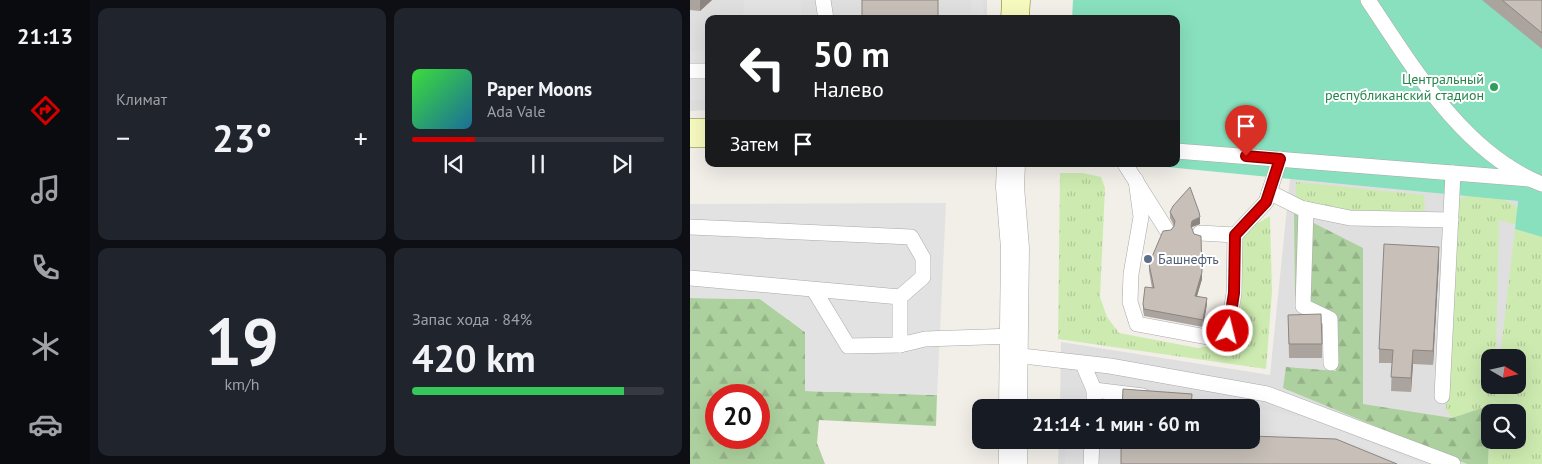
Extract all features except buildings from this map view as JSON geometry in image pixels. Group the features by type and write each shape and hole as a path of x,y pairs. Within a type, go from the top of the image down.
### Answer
{"main road":[{"path":"1016,0 1016,15"},
{"path":"690,133 705,133"}],"street":[{"path":"1011,167 1010,187 1015,248 1014,399"},
{"path":"1012,464 1013,449"}],"lane":[{"path":"823,0 825,15"},
{"path":"1368,0 1430,91 1466,131 1503,162 1536,181"},
{"path":"690,71 705,71"},
{"path":"1180,151 1536,181"},
{"path":"1136,180 1141,217 1131,274 1130,302 1137,324 1207,337 1228,331 1234,293 1235,235 1266,202 1280,159"},
{"path":"1127,167 1166,229"},
{"path":"1442,396 1453,173"},
{"path":"1269,192 1306,209 1350,218 1451,220"},
{"path":"1306,209 1303,306 1330,318 1331,363"},
{"path":"690,227 911,237 923,258 923,276 900,297 690,278"},
{"path":"1200,233 1235,235"},
{"path":"814,290 848,346 900,345 925,338 1014,346 1083,364 1110,366 1267,394 1454,464"},
{"path":"900,297 900,345"},
{"path":"1083,364 1094,390 1094,399"},
{"path":"1094,390 1162,398"},
{"path":"1091,464 1092,449"}],"shaded area":[{"path":"690,0 987,0 987,15 705,15 705,110 690,111"},
{"path":"744,0 800,0 802,15 743,15"},
{"path":"971,0 983,0 984,15 971,15"},
{"path":"690,51 705,51 705,100 690,100"},
{"path":"1290,178 1518,201 1515,229 1542,237 1542,464 1058,464 1059,449 1260,449 1260,399 1060,399 1061,342 1270,375"},
{"path":"946,203 937,395 805,391 805,332 760,299 690,298 690,204"},
{"path":"1260,409 1308,418 1423,464 1402,464 1362,447 1260,430"},
{"path":"1066,449 1099,449 1098,464 1065,464"}],"green space":[{"path":"1073,0 1542,0 1542,237 1515,229 1518,201 1167,167 1180,167 1180,15 1072,15"},
{"path":"1060,173 1083,173 1101,177 1105,188 1100,297 1107,317 1119,333 1198,348 1231,342 1241,327 1240,243 1249,228 1270,216 1272,291 1266,369 1058,339"},
{"path":"1296,182 1424,195 1425,211 1351,212 1295,201"},
{"path":"1478,193 1498,197 1514,205 1542,232 1499,220 1496,349 1481,349 1481,394 1495,394 1495,396 1495,394 1526,394 1526,349 1501,349 1515,229 1542,237 1542,464 1488,464 1489,449 1526,449 1526,404 1481,404 1481,408 1452,418 1446,409 1453,217 1457,199"},
{"path":"1294,213 1363,248 1363,404 1452,418 1481,408 1481,449 1489,449 1488,464 1467,464 1283,388 1286,367 1336,371 1336,314 1295,296"},
{"path":"690,298 760,299 805,332 805,391 937,395 936,426 819,420 817,443 825,464 690,464"}],"place":[{"name":"Центральный республиканский стадион","path":"1494,87"},
{"name":"Башнефть","path":"1148,259"}],"route":[{"path":"1228,331 1234,293 1235,235 1266,202 1280,159 1246,156"}]}
